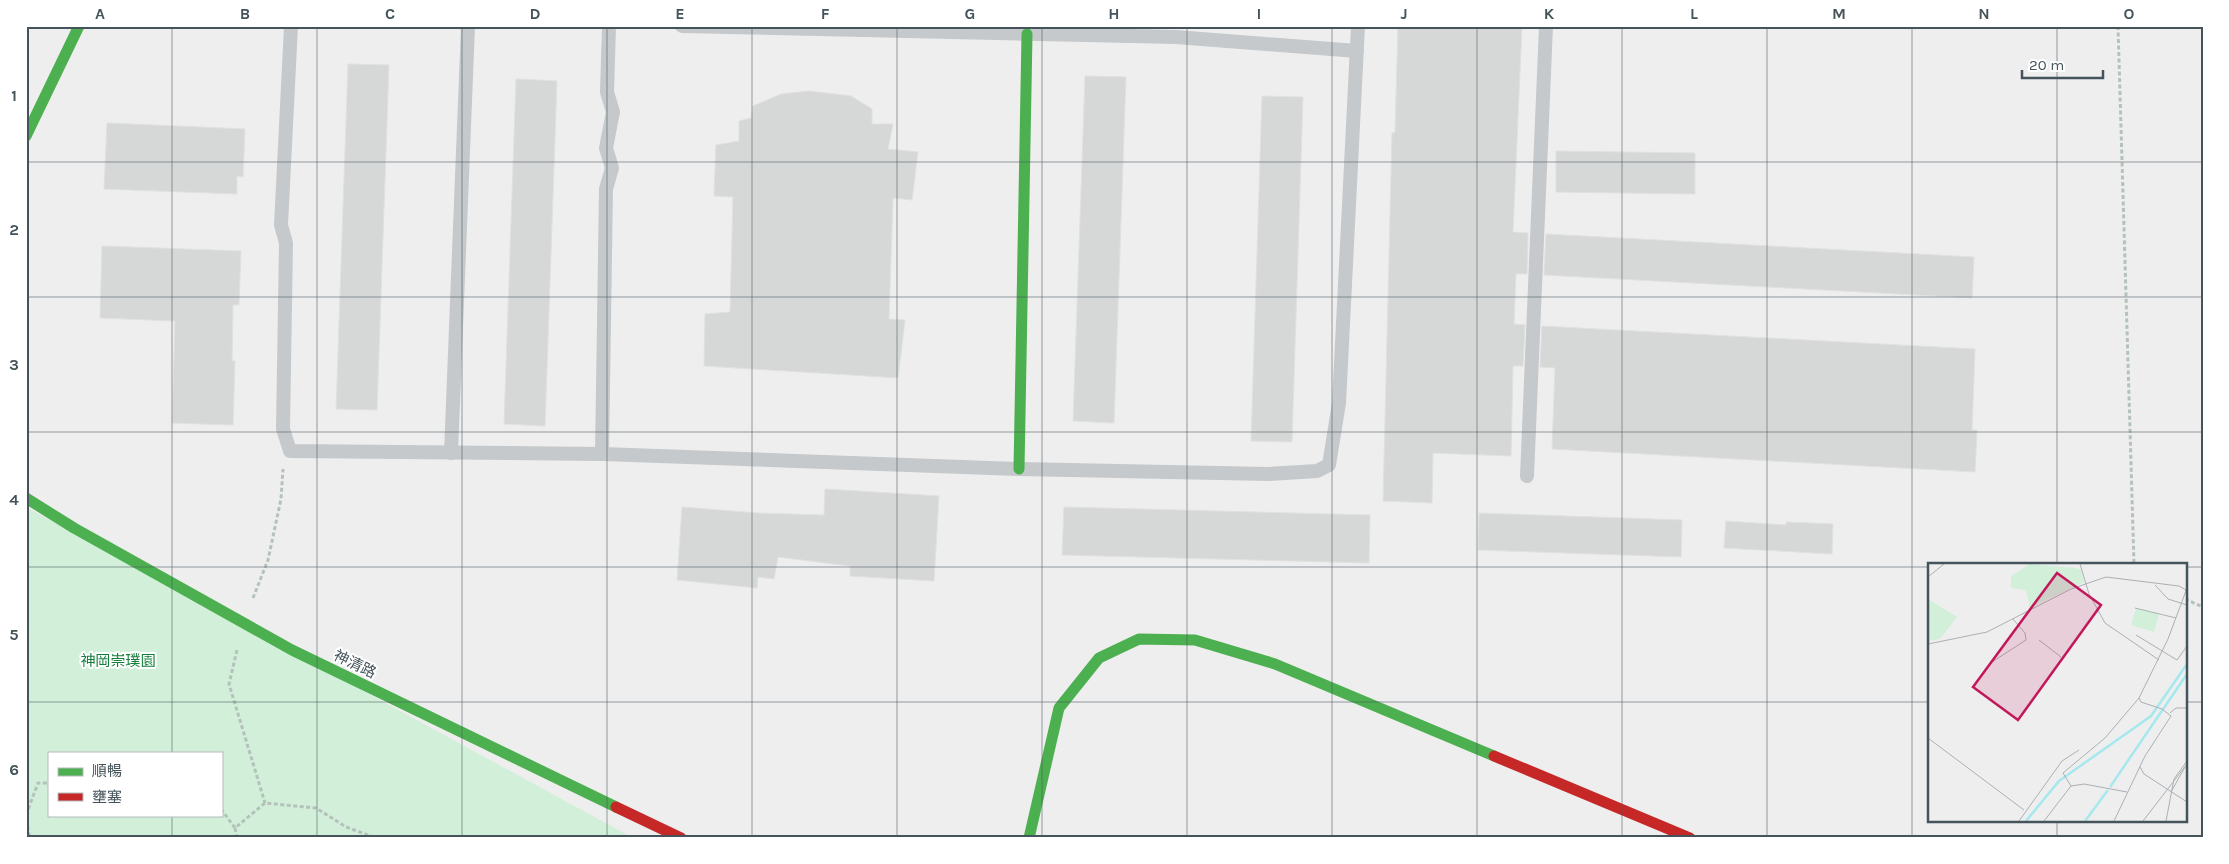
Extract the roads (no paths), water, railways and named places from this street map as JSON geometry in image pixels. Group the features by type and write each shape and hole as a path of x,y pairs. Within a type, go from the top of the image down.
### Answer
{"street":[{"path":"26,136 79,26"},
{"path":"1019,469 1027,34"},
{"name":"神清路","path":"26,498 74,528 292,650 681,838"},
{"path":"1028,838 1059,708 1099,658 1139,639 1195,640 1275,664 1690,838"}],"lane":[{"path":"291,26 281,225 286,243 283,429 290,451 602,454 1019,469 1268,474 1317,471 1329,465 1339,404 1358,26"},
{"path":"451,452 468,26"},
{"path":"602,454 606,189 612,168 606,148 613,112 607,92 609,26"},
{"path":"682,26 1027,34 1176,32 1357,51"},
{"path":"1527,476 1546,26"}],"park label":[{"name":"神岡崇璞園","path":"118,661"}]}
